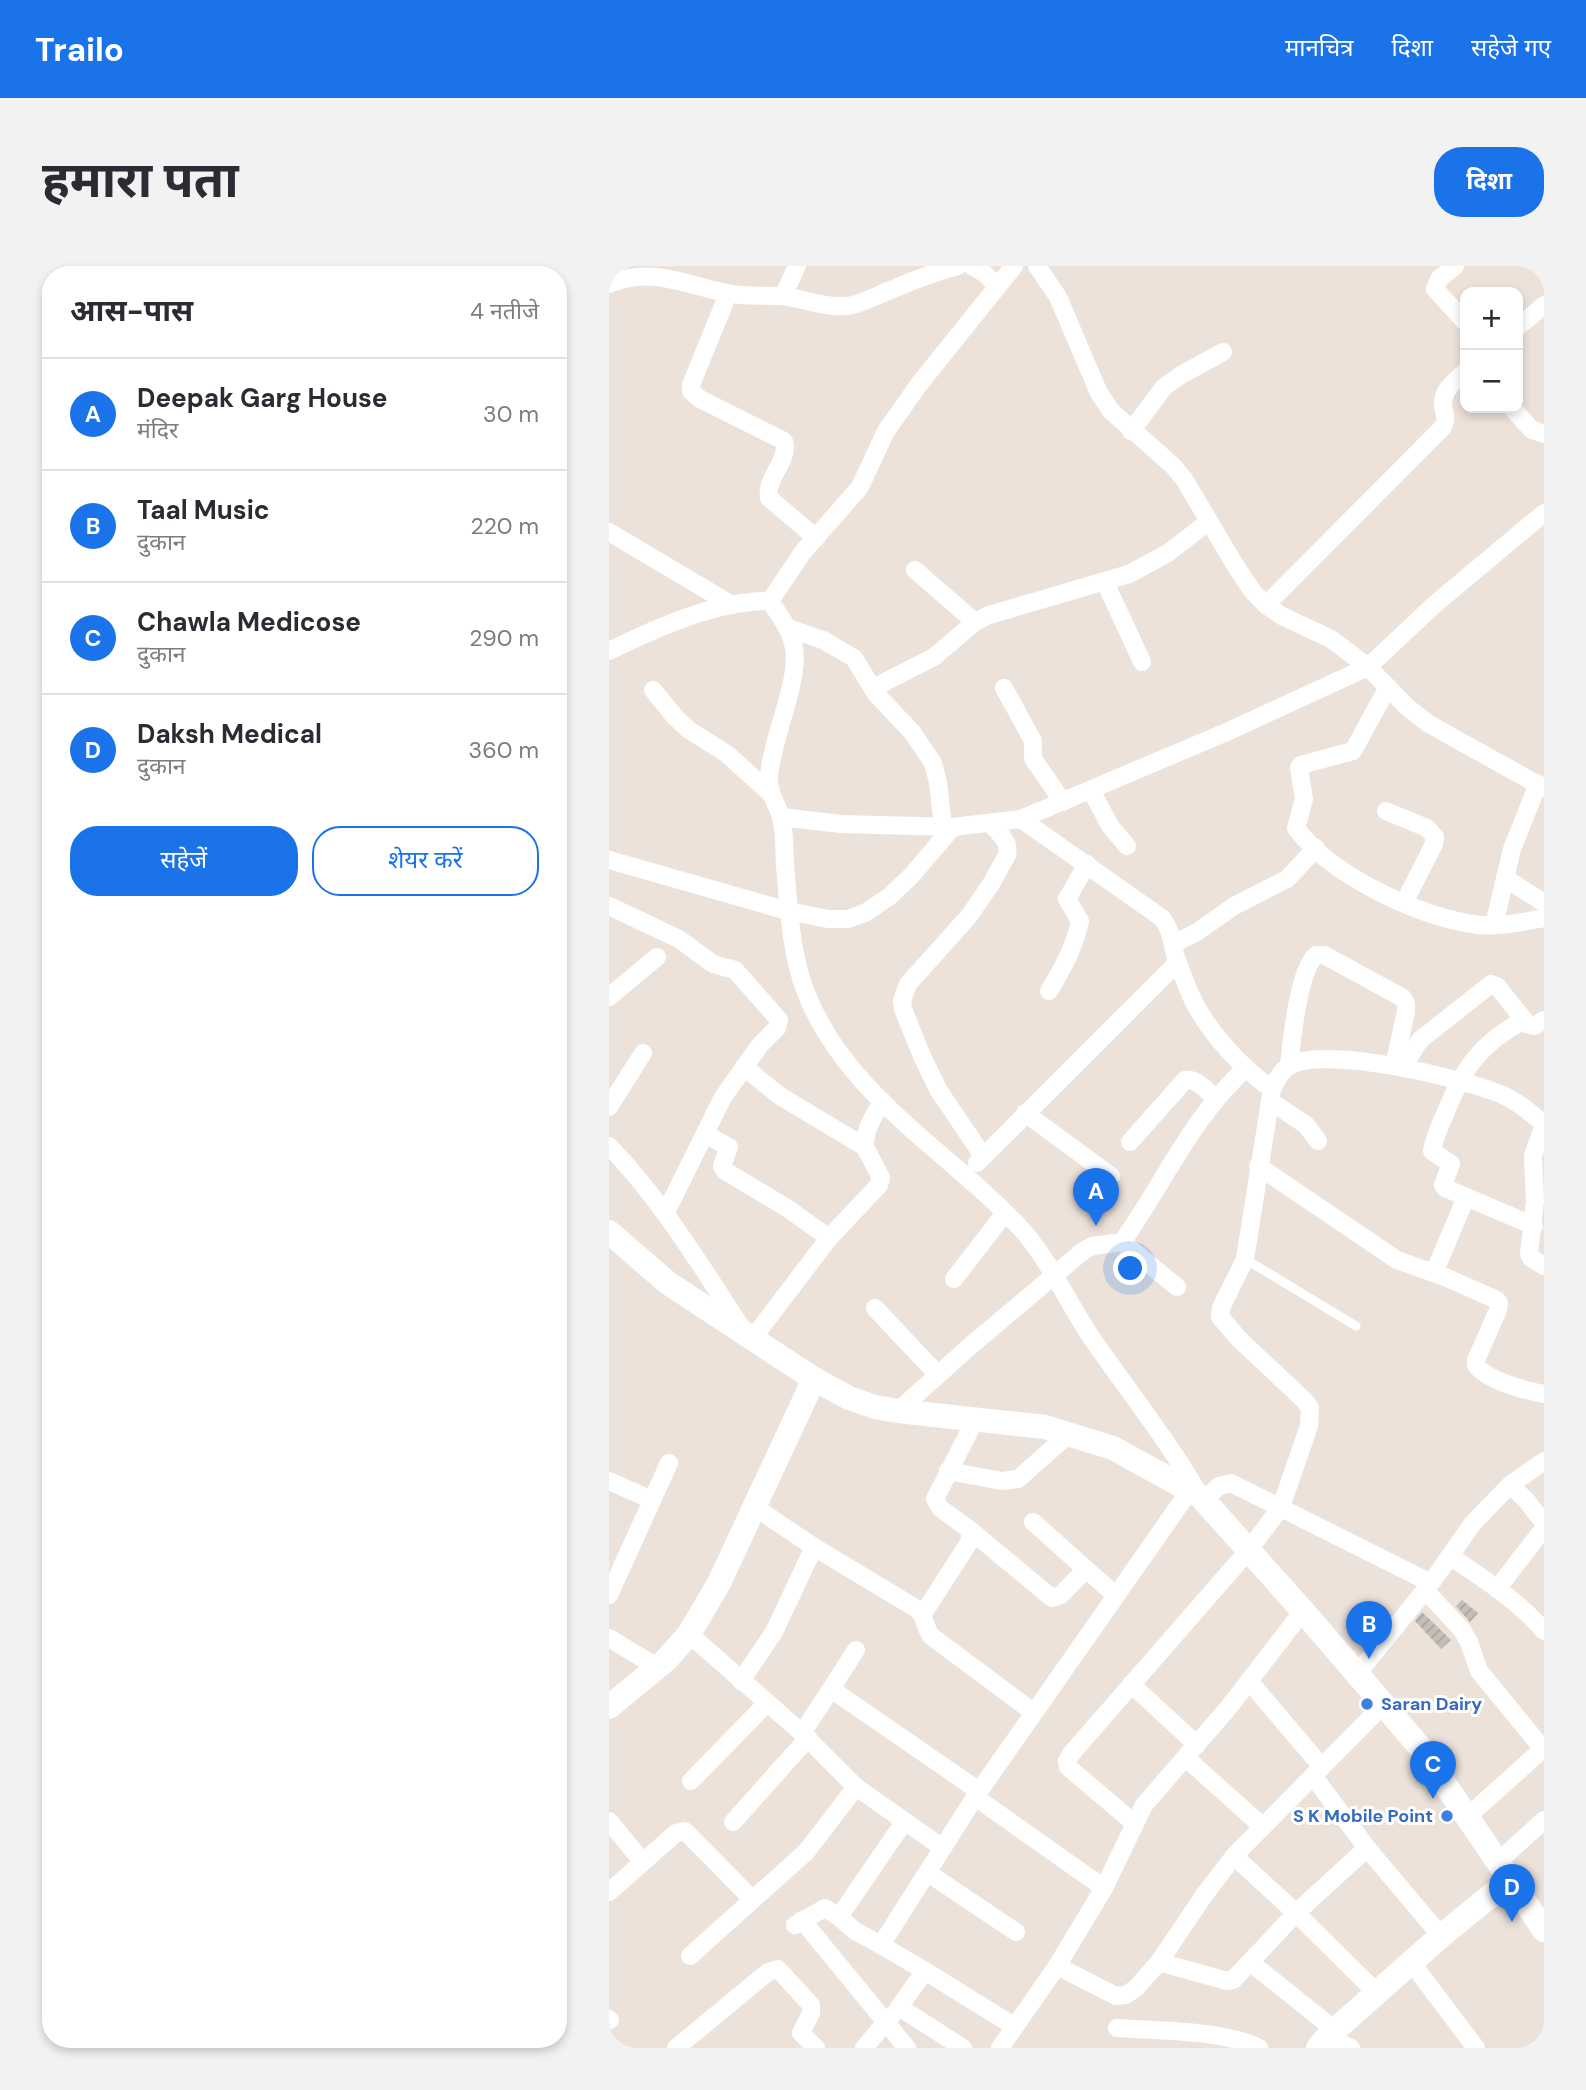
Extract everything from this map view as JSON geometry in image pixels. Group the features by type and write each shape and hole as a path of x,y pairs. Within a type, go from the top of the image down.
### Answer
{"main road":[{"path":"609,1231 668,1283 814,1379 849,1398 898,1411 1045,1427 1113,1448 1198,1495 1303,1611 1419,1746 1544,1930"},
{"path":"609,1707 657,1667 689,1634 719,1583 814,1379"},
{"path":"1333,2041 1377,1993 1441,1936 1504,1871"}],"street":[{"path":"783,296 797,266"},
{"path":"609,284 620,278 670,270 728,293 783,296 826,306 855,304 928,274 958,266"},
{"path":"972,266 997,286"},
{"path":"770,601 803,552 860,486 886,431 920,383 1014,266"},
{"path":"1037,266 1070,321 1099,393 1111,411 1184,479 1253,592 1282,616 1331,639 1368,667 1429,724 1541,786 1512,849 1494,925"},
{"path":"1455,266 1439,279 1435,289 1460,317"},
{"path":"728,293 691,385 691,391 700,399 784,441 785,452 769,486 769,498 815,538"},
{"path":"1523,323 1544,305"},
{"path":"1131,431 1164,387 1181,374 1223,352"},
{"path":"1266,605 1443,427 1447,418 1443,399 1460,377"},
{"path":"1517,413 1532,430 1544,435"},
{"path":"781,817 841,824 948,827 1021,819 1229,732 1368,667 1434,605 1544,513"},
{"path":"873,688 934,657 975,622 989,615 1105,582 1150,565 1208,522"},
{"path":"609,532 732,605"},
{"path":"915,570 975,622"},
{"path":"1105,582 1142,662"},
{"path":"609,651 659,626 746,601 770,601"},
{"path":"769,792 771,764 794,671 795,649 788,628 770,601"},
{"path":"609,860 789,911 828,919 848,919 865,913 890,896 911,876 948,827 933,763 912,732 873,688 854,657 839,647 788,628"},
{"path":"1388,687 1353,751 1301,765 1299,768 1304,799 1296,828 1316,848 1365,885 1404,903 1456,920 1494,925 1544,918"},
{"path":"1004,688 1033,741 1033,758 1063,802"},
{"path":"653,690 689,730 727,754 769,792 781,817 789,911 798,967 806,992 826,1033 850,1068 882,1101 966,1174 1025,1233 1090,1334 1182,1466 1198,1495"},
{"path":"1091,790 1110,826 1127,846"},
{"path":"1386,811 1427,828 1434,837 1434,844 1404,903"},
{"path":"1021,819 1162,918 1169,927 1178,962 1199,1011 1246,1068 1271,1095 1306,1125 1318,1141"},
{"path":"983,1156 939,1091 921,1054 902,1001 908,984 980,900 1007,855 1009,848 991,824"},
{"path":"1173,944 1198,932 1234,906 1287,879 1316,848"},
{"path":"1049,991 1073,947 1079,928 1080,921 1067,898 1087,864"},
{"path":"1504,878 1544,903"},
{"path":"609,906 679,939 713,964 735,970 777,1016 780,1023 760,1045 723,1097 666,1212"},
{"path":"1135,1824 1067,1767 1071,1754 1248,1551 1280,1507 1309,1426 1310,1408 1220,1317 1221,1308 1245,1259 1271,1095 1289,1065 1300,995 1308,967 1316,955 1324,955 1403,998 1406,1012 1399,1066"},
{"path":"609,997 657,957"},
{"path":"966,1174 1178,962"},
{"path":"1399,1066 1420,1041 1490,984 1497,986 1530,1026 1544,1020"},
{"path":"1524,1020 1495,1038 1479,1052 1458,1080 1432,1151 1451,1164 1443,1185 1445,1188 1534,1226"},
{"path":"609,1107 643,1053"},
{"path":"1289,1065 1308,1060 1399,1066 1458,1080 1510,1098 1544,1124 1534,1156 1534,1226 1529,1254 1544,1266"},
{"path":"744,1067 780,1096 865,1147"},
{"path":"1122,1242 1190,1132 1215,1098 1246,1068"},
{"path":"1129,1142 1185,1080 1196,1082 1215,1098"},
{"path":"609,1146 666,1212 749,1336 829,1238 879,1185 881,1178 865,1147 865,1134 882,1101"},
{"path":"1025,1113 1111,1176"},
{"path":"705,1135 729,1147 722,1166 725,1171 787,1208 829,1238"},
{"path":"1258,1166 1397,1260 1492,1297 1499,1303 1476,1360 1479,1370 1518,1388 1544,1394"},
{"path":"1434,1273 1466,1197"},
{"path":"954,1279 1005,1213"},
{"path":"898,1411 1052,1276 1092,1246 1122,1242 1177,1287"},
{"path":"875,1308 938,1375"},
{"path":"976,1418 935,1499 940,1508 1052,1598 1061,1595 1086,1569"},
{"path":"948,1471 1002,1481 1018,1479 1069,1434"},
{"path":"1357,1674 1428,1586 1473,1523 1510,1485 1544,1461"},
{"path":"609,1595 669,1463"},
{"path":"609,1481 652,1500"},
{"path":"881,1945 977,1794 1115,1595 1198,1495 1231,1483 1428,1586 1462,1630 1479,1671 1543,1749 1467,1816"},
{"path":"1497,1589 1544,1525 1526,1500 1510,1485"},
{"path":"753,1506 923,1614"},
{"path":"1033,1522 1115,1595"},
{"path":"970,1530 969,1541 923,1614 925,1628 931,1636 1033,1712"},
{"path":"741,1681 774,1632 814,1547"},
{"path":"1450,1556 1524,1608 1544,1631"},
{"path":"1000,2048 1056,1966 1104,1888 1153,1793 1191,1752 1303,1611"},
{"path":"689,1634 805,1735 856,1787 943,1848"},
{"path":"609,1638 657,1667"},
{"path":"733,1822 805,1735 856,1650"},
{"path":"1249,1681 1318,1771 1367,1847 1441,1936"},
{"path":"1131,1684 1263,1827"},
{"path":"831,1689 1104,1888"},
{"path":"691,1781 767,1703"},
{"path":"1056,1966 1116,1996 1126,1996 1159,1962 1234,1856 1383,1705"},
{"path":"690,1956 806,1852 856,1787"},
{"path":"1504,1871 1544,1820"},
{"path":"609,1821 642,1861"},
{"path":"839,1917 904,1822"},
{"path":"609,1892 676,1833 685,1831 752,1899"},
{"path":"1159,1962 1233,1980 1296,1913 1367,1847"},
{"path":"1234,1856 1377,1993"},
{"path":"928,1873 1016,1932"},
{"path":"907,2048 799,1923 829,1909 855,1931 1014,2026"},
{"path":"1250,1962 1333,2041"},
{"path":"1411,1962 1476,2048"},
{"path":"676,2048 768,1972 778,1969 811,2005 811,2013 801,2033 816,2048"},
{"path":"864,2048 925,1971"},
{"path":"899,2007 963,2048"},
{"path":"1117,2028 1227,2037 1259,2048"}],"lane":[{"path":"1245,1259 1356,1326"}],"building":[{"path":"1462,1600 1478,1613 1470,1622 1456,1606"},
{"path":"1422,1612 1451,1640 1441,1649 1415,1621"}],"place":[{"name":"Deepak Garg House","path":"1096,1226"},
{"name":"Taal Music","path":"1369,1659"},
{"name":"Saran Dairy","path":"1367,1704"},
{"name":"Chawla Medicose","path":"1433,1799"},
{"name":"S K Mobile Point","path":"1447,1816"},
{"name":"Daksh Medical","path":"1512,1922"}]}
